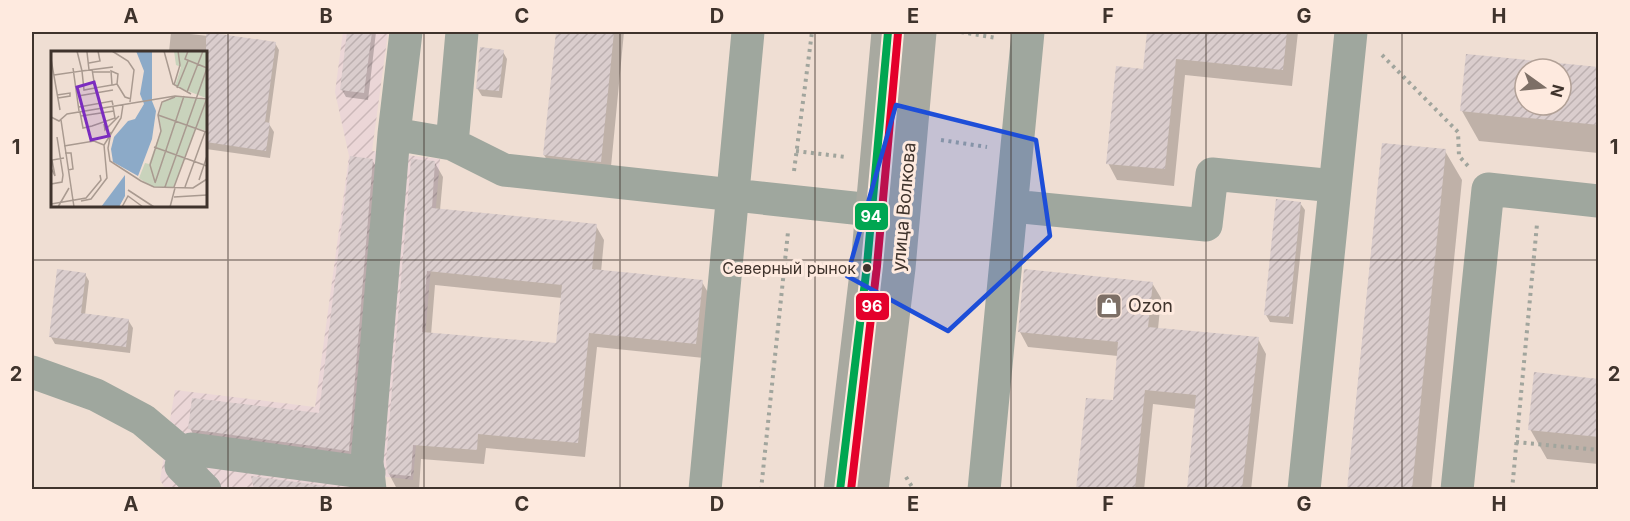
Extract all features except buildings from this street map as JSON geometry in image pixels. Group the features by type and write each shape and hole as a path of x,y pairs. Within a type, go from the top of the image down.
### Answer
{"main road":[{"name":"улица Волкова","path":"840,489 872,210 888,32"},
{"name":"улица Волкова","path":"872,489 899,268 920,32"}],"lane":[{"path":"205,489 181,466 191,449 370,485 394,134 406,32"},
{"path":"452,144 462,32"},
{"path":"705,489 748,32"},
{"path":"984,489 1029,32"},
{"path":"1304,489 1335,186 1363,40"},
{"path":"394,134 452,144 504,170 872,210"},
{"path":"1012,206 1206,225 1212,174 1335,186"},
{"path":"1457,489 1488,189 1599,201"},
{"path":"32,372 96,395 143,420 187,458"}],"path":[{"path":"760,489 796,151 812,32"},
{"path":"1363,40 1458,132 1460,156 1488,189"},
{"path":"940,140 1017,152"},
{"path":"796,151 876,161"},
{"path":"1512,489 1540,195"},
{"path":"1516,441 1599,450"}],"highlighted area":[{"path":"896,105 1036,140 1050,236 948,331 847,276"}],"shaded area":[{"path":"343,32 388,32 372,151 440,159 413,480 379,476 364,490 166,490 160,480 175,390 315,407 349,156 335,92"}],"transit line":[{"name":"94","path":"840,490 867,265 888,32"},
{"name":"96","path":"851,490 877,266 898,33"}],"place":[{"name":"Северный рынок","path":"867,268"},
{"name":"Ozon","path":"1109,306"}]}
